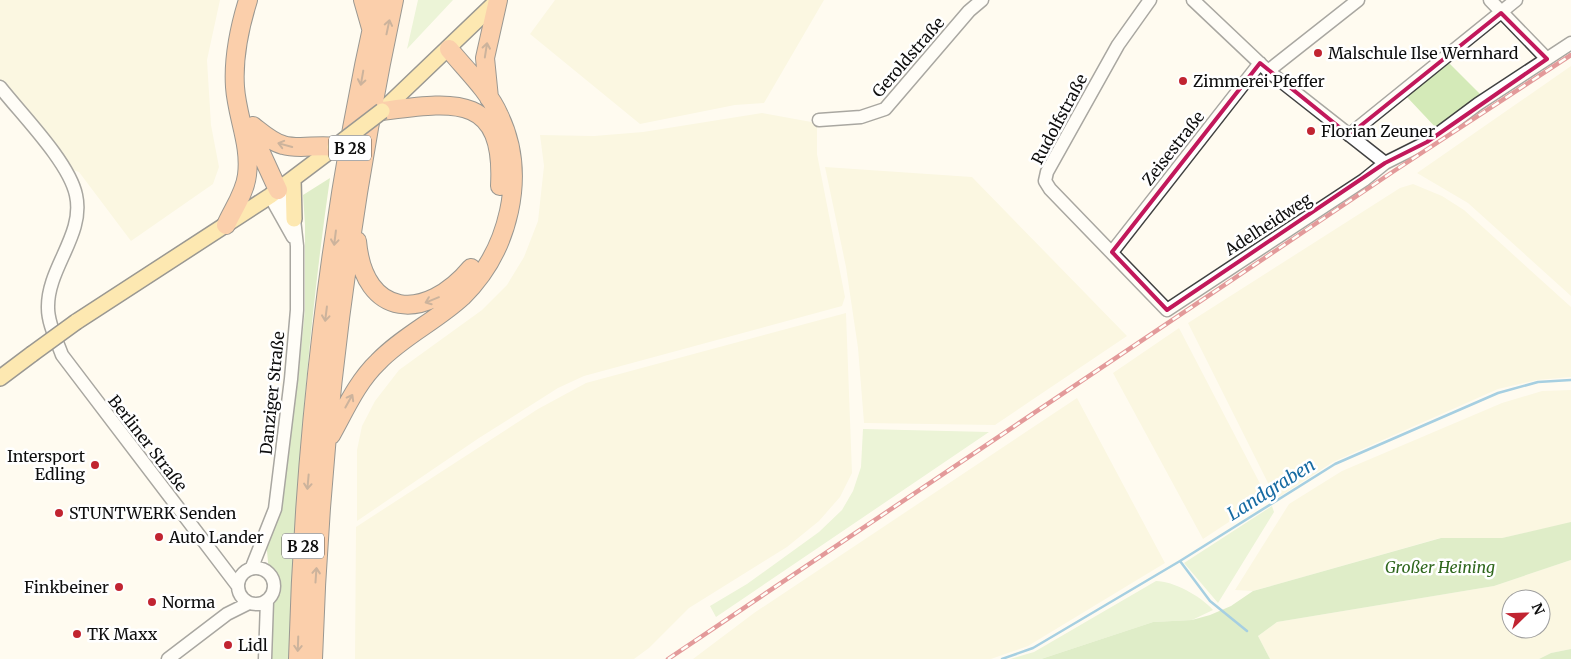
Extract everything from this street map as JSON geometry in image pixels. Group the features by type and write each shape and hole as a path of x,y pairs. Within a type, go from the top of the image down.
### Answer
{"highway":[{"path":"248,0 238,32 235,88 249,132 259,177 274,193"},
{"path":"226,225 243,190 247,176 249,132 244,68 251,26 259,0"},
{"path":"363,0 372,30"},
{"name":"B 28","path":"298,659 300,589 321,349 339,212 378,0"},
{"name":"B 28","path":"313,659 315,590 326,444 354,213 378,71 394,0"},
{"path":"489,98 485,58 498,0"},
{"path":"354,213 359,262 368,282 375,290 391,300 408,305 417,305 438,298 456,285 471,268 494,222 498,205 501,168 498,145 491,126 478,103 444,53"},
{"path":"326,444 367,373 400,342 461,298 488,264 500,241 511,194 512,155 507,132 489,98 444,53"},
{"path":"382,111 452,104 464,107 491,126"},
{"path":"249,132 283,146 326,150"}],"main road":[{"path":"0,378 76,322 226,225 293,179 326,150 382,111 498,0"},
{"path":"293,179 294,219"}],"street":[{"name":"Geroldstraße","path":"819,120 861,117 885,109 969,11 982,0"},
{"name":"Rudolfstraße","path":"1150,0 1118,45 1046,176 1048,187 1168,310"},
{"path":"1193,0 1264,67 1385,163"},
{"path":"1490,0 1547,59"},
{"path":"1349,135 1516,0"},
{"name":"Zeisestraße","path":"1112,252 1264,67 1351,2"},
{"name":"Adelheidweg","path":"1168,310 1364,180 1385,163 1427,142 1462,115 1571,43"},
{"name":"Berliner Straße","path":"0,87 65,169 76,194 77,218 53,278 48,303 49,316 64,359 227,569 238,590"},
{"name":"Danziger Straße","path":"238,590 263,541 275,509 291,379 297,310 297,246 294,219 274,193"},
{"name":"Danziger Straße","path":"274,193 297,246"},
{"name":"Danziger Straße","path":"257,603 274,591 275,585 266,570 263,541"},
{"path":"227,569 266,570"},
{"path":"227,614 238,590 257,603 266,619 265,659"},
{"path":"168,659 227,614 257,603"}],"highlighted area":[{"path":"1501,13 1547,59 1427,142 1385,163 1167,310 1112,252 1260,63 1349,135"}],"shaded area":[{"path":"0,0 220,0 207,60 211,125 219,167 213,184 131,241 79,172 66,168 0,85"},
{"path":"555,0 824,0 764,103 735,105 640,124 530,34"},
{"path":"1571,66 1571,296 1468,203 1417,173"},
{"path":"762,113 817,123 817,154 845,297 842,306 584,376 558,388 479,438 357,521 357,450 362,426 375,401 399,370 482,310 507,285 524,257 538,221 544,166 540,135 594,136 643,132"},
{"path":"825,167 972,177 1127,336 995,425 864,423 858,348 846,267"},
{"path":"1413,184 1442,196 1464,210 1571,307 1571,377 1537,380 1498,389 1333,462 1276,499 1188,323 1400,188"},
{"path":"846,313 852,473 840,497 819,521 787,547 689,608 649,648 634,659 355,659 356,527 538,409 586,383"},
{"path":"1179,328 1267,497 1203,539 1113,373"},
{"path":"1571,390 1571,523 1502,538 1440,538 1253,591 1235,590 1289,504 1342,471 1502,403 1542,391"},
{"path":"1077,398 1165,563 1028,646 991,659 693,659 754,613"},
{"path":"1571,560 1571,649 1551,653 1539,659 1270,659 1258,636 1277,622 1494,586"}],"green space":[{"path":"418,0 453,0 407,49"},
{"path":"1449,63 1483,97 1438,130 1406,96"},
{"path":"330,178 303,418 290,659 267,659 271,605 278,591 277,583 269,573 266,540 277,515 298,380 305,309 303,195"},
{"path":"863,429 989,432 716,617 710,606 747,584 819,532 842,510 853,491 861,467"},
{"path":"1272,506 1274,512 1218,603 1184,563"},
{"name":"Großer Heining","path":"1571,522 1571,560 1494,586 1277,622 1258,636 1270,659 1041,659 1153,622 1192,620 1210,615 1231,606 1253,591 1441,538 1502,538"},
{"path":"1156,581 1186,590 1213,610 1192,620 1153,622 1041,659 1010,659 1034,652"},
{"path":"1571,649 1571,659 1539,659 1551,653"}],"waterway":[{"name":"Landgraben","path":"1002,659 1033,648 1180,561 1335,464 1498,393 1538,382 1571,380"},
{"path":"1180,561 1210,601 1247,631"}],"railway":[{"path":"668,659 1394,171 1571,55"}],"place":[{"name":"Malschule Ilse Wernhard","path":"1318,53"},
{"name":"Zimmerei Pfeffer","path":"1183,81"},
{"name":"Florian Zeuner","path":"1311,131"},
{"name":"Intersport Edling","path":"95,465"},
{"name":"STUNTWERK Senden","path":"59,513"},
{"name":"Auto Lander","path":"159,537"},
{"name":"Finkbeiner","path":"119,587"},
{"name":"Norma","path":"152,602"},
{"name":"TK Maxx","path":"77,634"},
{"name":"Lidl","path":"228,645"}]}
